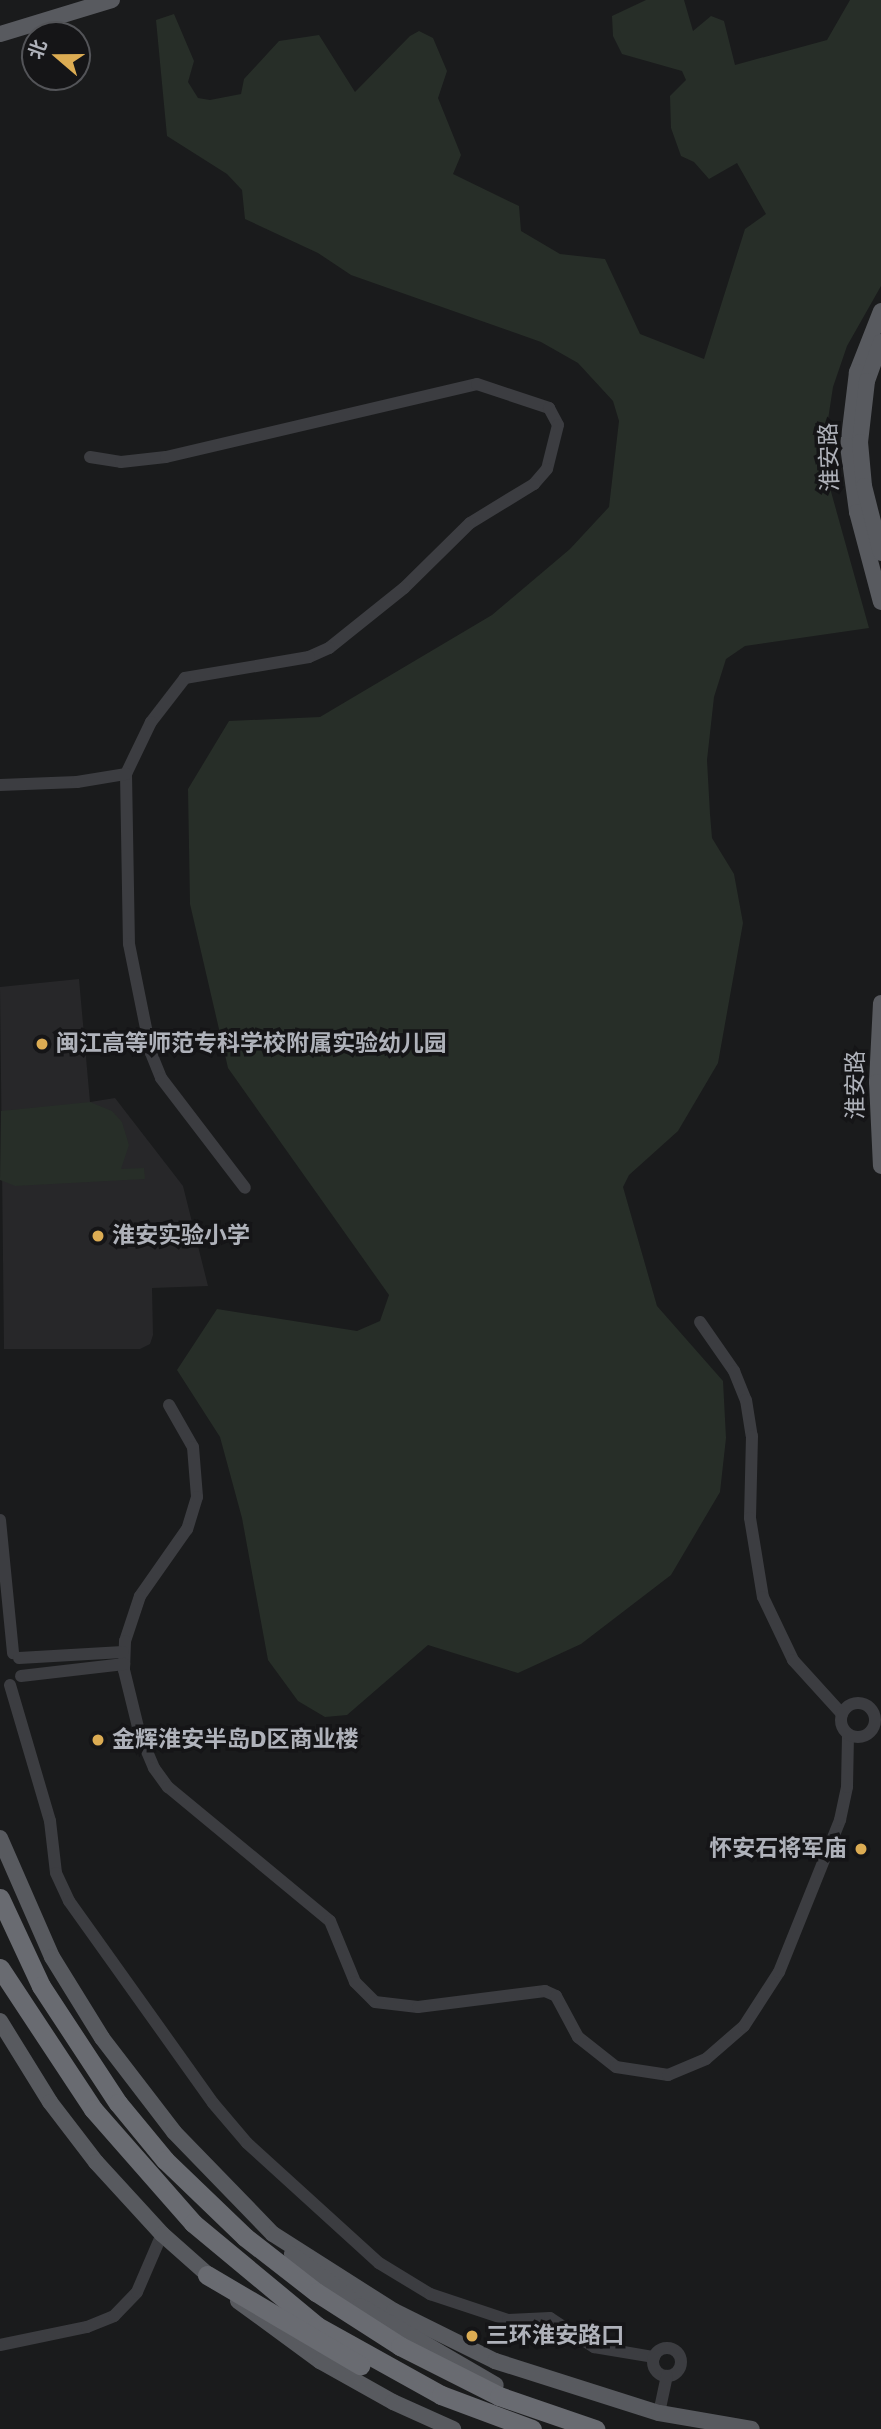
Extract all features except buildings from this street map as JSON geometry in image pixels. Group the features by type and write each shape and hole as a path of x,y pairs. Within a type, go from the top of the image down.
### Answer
{"highway":[{"path":"0,1898 18,1942 77,2045 142,2132 212,2207 316,2292 367,2325 499,2396 553,2418 595,2429"},
{"path":"0,1968 93,2109 192,2223 317,2326 376,2361 478,2411"},
{"path":"207,2275 347,2359 439,2400 532,2429"}],"main road":[{"path":"0,28 95,0"},
{"path":"0,34 112,0"},
{"name":"淮安路","path":"881,312 857,372 848,446 857,512 881,602"},
{"name":"淮安路","path":"881,342 867,381 860,442 864,486 881,553"},
{"name":"淮安路","path":"881,1003 877,1082 881,1166"},
{"path":"0,1838 52,1957 95,2028 174,2132 298,2260 360,2306 553,2418"},
{"path":"0,2021 63,2120 162,2234 207,2275 320,2361 393,2402 453,2429"},
{"path":"273,2234 394,2311 473,2352 558,2384 659,2413 752,2429"}],"street":[{"path":"90,457 121,462 166,457 477,384 549,408 558,425 547,469 534,484 470,523 404,588 329,648 309,657 185,678 151,722 126,774 130,944 151,1053 161,1078 245,1188"},
{"path":"0,785 55,784 126,774"},
{"path":"169,1405 193,1447 197,1497 187,1529 140,1596 123,1658 136,1725 161,1779 326,1917 339,1937 355,1982 369,1999 396,2007 418,2007 549,1992 556,1996 578,2037 616,2067 668,2075 706,2059 731,2040 763,2002 840,1820 847,1787 848,1734 842,1725 842,1714 793,1660 766,1608 750,1518 752,1436 746,1400 734,1371 700,1322"},
{"path":"0,1520 11,1655 22,1676"},
{"path":"11,1655 123,1658"},
{"path":"123,1658 22,1676 5,1684 48,1810 57,1873 69,1901 213,2103 247,2143 379,2263 430,2294 509,2320 559,2321 594,2347 654,2357 668,2348 679,2355 679,2369 667,2376 659,2413"},
{"path":"842,1714 854,1703 876,1708 877,1728 859,1737 848,1734"},
{"path":"0,2346 87,2327 114,2316 137,2292 162,2234"},
{"path":"654,2357 655,2370 667,2376"}],"shaded area":[{"path":"646,0 684,0 693,31 711,16 724,21 735,65 827,40 850,0 881,0 881,286 847,346 833,387 827,426 830,488 869,628 745,646 726,659 714,697 707,760 710,814 712,838 734,874 743,923 718,1063 678,1131 629,1175 623,1187 657,1306 723,1381 726,1438 720,1492 671,1575 581,1644 518,1673 428,1645 347,1715 325,1717 298,1701 268,1660 242,1518 220,1437 177,1370 217,1309 357,1331 380,1321 389,1295 228,1068 190,904 188,789 229,721 320,717 492,615 570,549 609,507 619,421 613,401 578,363 541,342 351,275 318,253 245,219 242,190 227,174 167,136 156,20 174,14 194,61 188,82 198,98 210,100 241,94 244,79 279,41 319,35 355,92 410,36 419,31 433,38 447,71 438,98 461,155 453,174 519,206 521,231 560,254 605,259 640,334 704,359 745,229 766,214 737,163 709,179 694,162 681,156 671,128 670,96 686,80 682,71 622,54 613,36 612,16"},
{"name":"淮安实验小学","path":"79,979 90,1102 115,1098 183,1186 208,1286 152,1288 153,1335 150,1344 140,1349 4,1349 0,987"},
{"path":"90,1102 112,1111 122,1122 129,1145 121,1169 144,1168 145,1179 15,1186 0,1180 1,1111"}],"place":[{"name":"闽江高等师范专科学校附属实验幼儿园","path":"42,1044"},
{"name":"淮安实验小学","path":"98,1236"},
{"name":"金辉淮安半岛D区商业楼","path":"98,1740"},
{"name":"怀安石将军庙","path":"861,1849"},
{"name":"三环淮安路口","path":"472,2336"}]}
